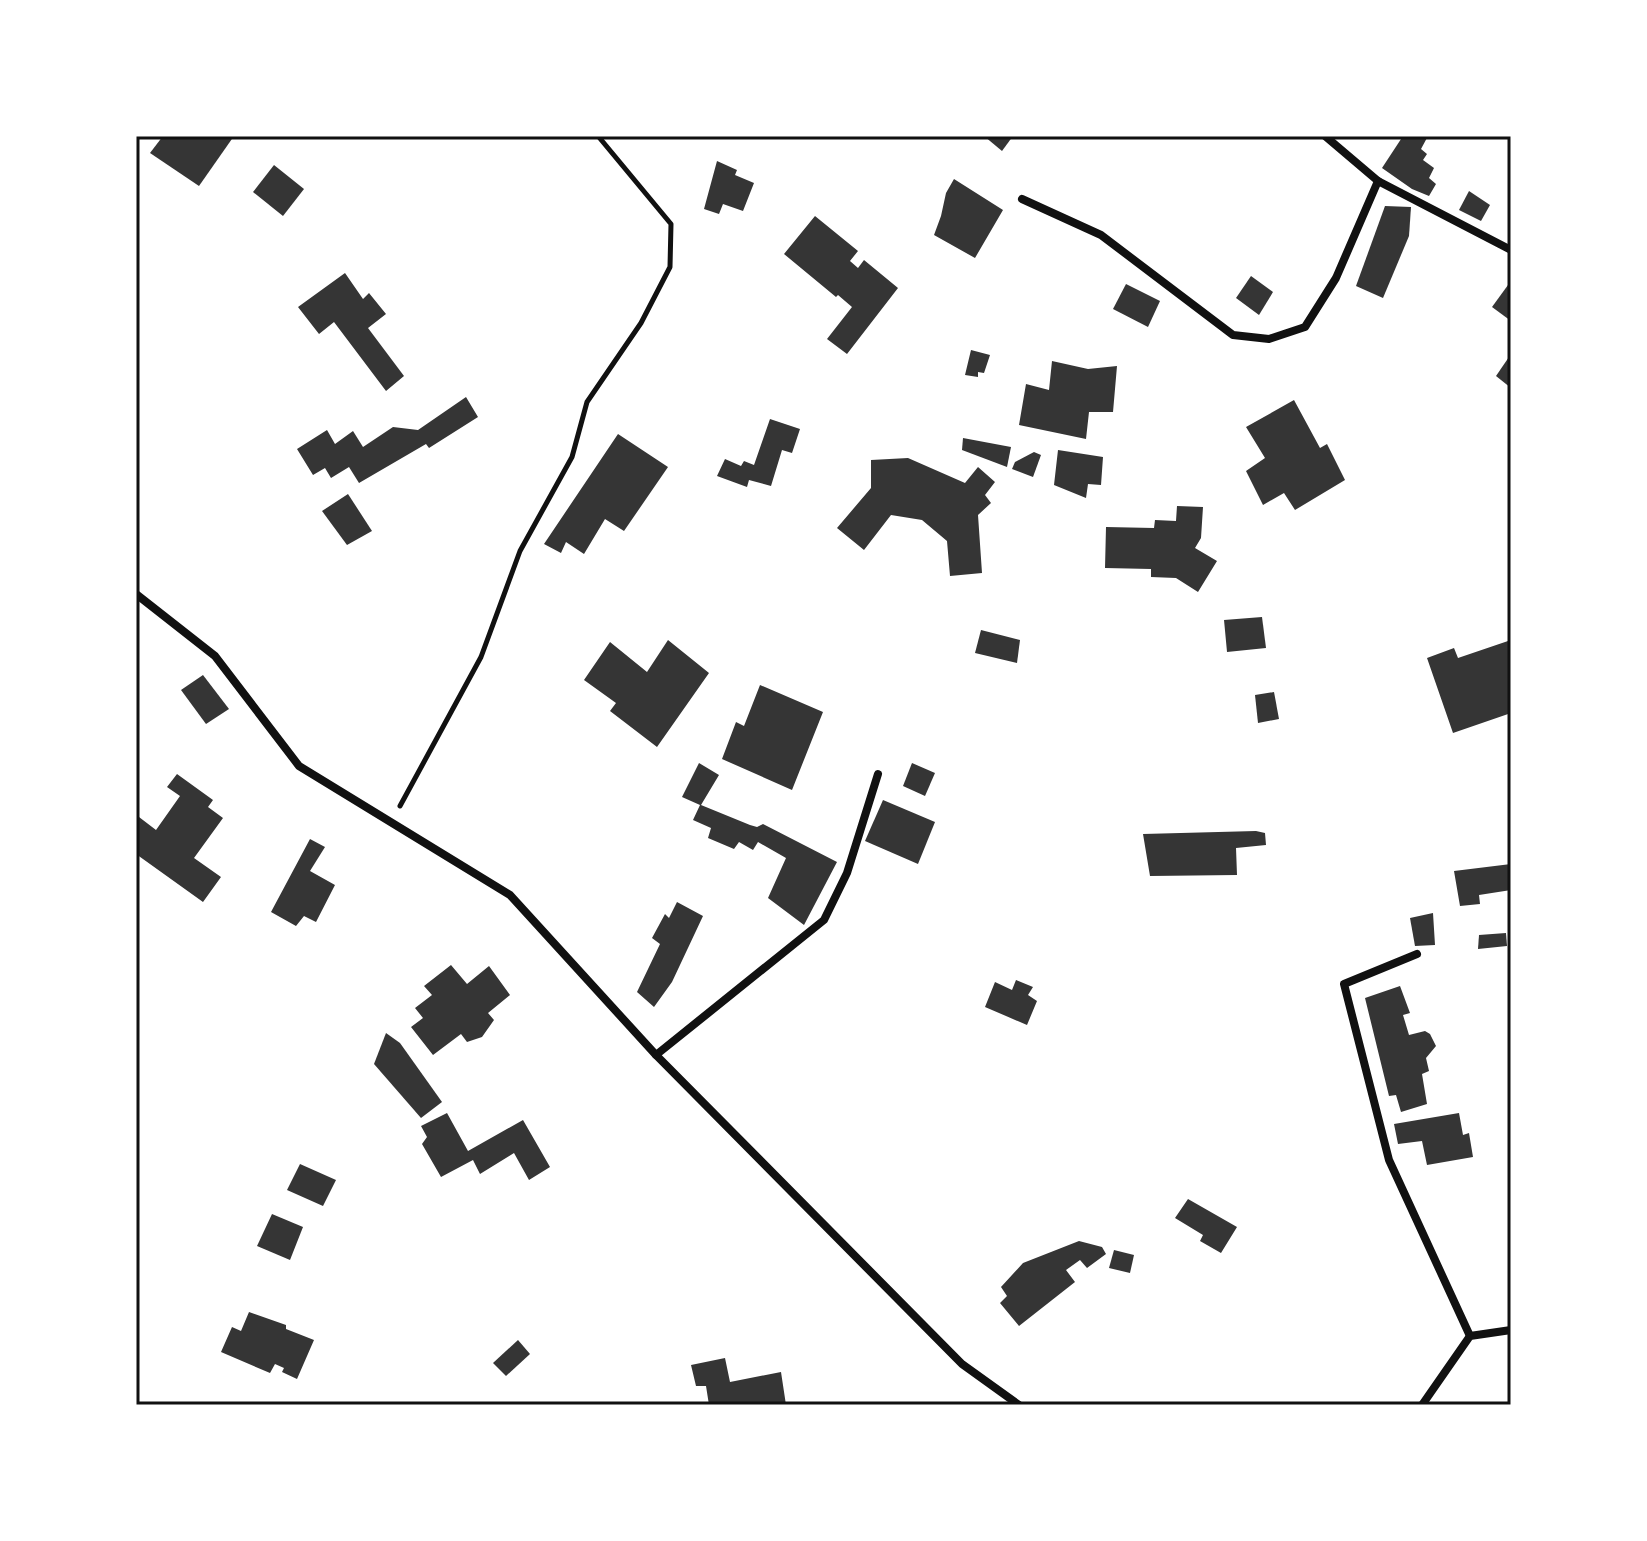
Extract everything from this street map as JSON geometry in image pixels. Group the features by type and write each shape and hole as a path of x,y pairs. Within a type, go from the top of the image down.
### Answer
{"street":[{"path":"1325,136 1378,181 1511,250"},
{"path":"1022,199 1101,235 1233,335 1269,339 1305,327 1336,278 1378,181"},
{"path":"136,594 215,656 299,766 510,895 656,1055 962,1364 1019,1405"},
{"path":"656,1055 824,920 847,873 878,774"},
{"path":"1417,954 1344,984 1389,1160 1470,1336"},
{"path":"1422,1405 1470,1336 1511,1330"}],"path":[{"path":"391,822 481,657 520,551 572,457 587,402 641,323 670,267 671,224 598,136"}],"building":[{"path":"163,136 234,136 199,186 150,153"},
{"path":"984,136 1013,136 1002,151"},
{"path":"1403,136 1428,136 1421,149 1427,154 1423,160 1434,168 1429,178 1436,184 1429,196 1412,189 1382,168"},
{"path":"717,161 737,170 735,175 754,183 743,211 723,204 719,214 704,209"},
{"path":"274,165 304,189 283,216 253,192"},
{"path":"954,179 1003,210 975,258 934,235 946,193"},
{"path":"1469,191 1490,205 1481,221 1459,210"},
{"path":"1385,206 1411,207 1409,236 1383,298 1356,286"},
{"path":"815,216 858,251 850,261 858,268 864,260 898,288 847,354 827,339 852,307 784,254"},
{"path":"345,273 363,299 369,293 386,314 368,328 404,376 386,391 334,322 319,334 298,307"},
{"path":"1251,276 1273,292 1259,315 1236,298"},
{"path":"1126,284 1160,301 1148,327 1113,309"},
{"path":"1508,285 1511,287 1511,321 1492,307"},
{"path":"971,350 990,355 984,373 978,372 978,377 965,375"},
{"path":"1511,354 1511,388 1496,376"},
{"path":"1052,361 1088,369 1117,366 1113,412 1089,412 1086,439 1019,425 1026,384 1049,390"},
{"path":"466,397 478,417 429,448 426,444 359,483 349,467 331,478 325,468 313,475 297,449 327,430 335,444 353,431 363,447 393,427 418,430"},
{"path":"1294,400 1320,448 1327,444 1345,480 1295,510 1284,493 1263,505 1246,471 1265,458 1246,427"},
{"path":"770,419 800,429 792,453 782,450 771,486 749,480 747,487 717,476 725,459 741,466 744,461 754,465"},
{"path":"618,434 668,467 624,531 605,519 584,554 566,542 561,553 544,544"},
{"path":"963,438 1011,447 1007,467 962,450"},
{"path":"1058,450 1103,457 1101,485 1088,484 1086,498 1054,485"},
{"path":"1034,452 1041,455 1033,477 1012,469 1015,462"},
{"path":"908,458 965,483 978,467 995,482 985,495 991,503 978,515 982,573 950,576 947,541 922,520 891,515 864,550 837,528 871,488 871,460"},
{"path":"348,494 372,531 347,545 322,511"},
{"path":"1177,506 1203,507 1201,538 1195,548 1217,561 1198,592 1176,578 1151,577 1151,569 1105,568 1106,527 1154,528 1155,520 1176,521"},
{"path":"1262,617 1266,648 1227,652 1224,620"},
{"path":"981,630 1020,640 1017,663 975,653"},
{"path":"668,640 709,673 657,747 610,711 616,703 584,680 610,642 647,672"},
{"path":"1508,641 1511,649 1511,713 1453,733 1427,658 1454,648 1458,658"},
{"path":"203,675 229,709 206,724 181,690"},
{"path":"760,685 823,712 792,790 722,759 736,722 744,726"},
{"path":"1274,692 1279,719 1258,723 1255,695"},
{"path":"699,763 719,775 701,805 750,825 757,827 763,824 837,862 804,925 768,898 786,858 758,842 753,850 739,842 734,849 708,838 711,828 693,820 700,805 682,797"},
{"path":"912,763 935,773 925,796 903,786"},
{"path":"177,774 213,800 208,807 223,818 194,858 221,877 203,902 136,854 136,822 139,817 156,830 180,796 167,787"},
{"path":"883,800 935,822 918,864 865,841"},
{"path":"1265,833 1266,845 1236,848 1237,875 1150,876 1143,834"},
{"path":"310,839 325,847 310,871 335,885 316,922 304,916 296,926 271,912"},
{"path":"1511,864 1511,890 1479,895 1480,904 1460,906 1454,871"},
{"path":"677,902 703,916 672,982 654,1007 637,992 660,944 652,938 665,914 669,918"},
{"path":"1433,913 1435,945 1415,946 1410,918"},
{"path":"1506,933 1507,946 1478,949 1479,935"},
{"path":"451,965 467,984 489,966 510,995 488,1013 494,1020 482,1037 467,1042 461,1034 433,1055 411,1027 423,1018 415,1008 432,995 424,986"},
{"path":"1016,980 1033,987 1028,995 1037,1001 1027,1025 985,1007 995,982 1012,990"},
{"path":"1400,986 1410,1013 1403,1015 1409,1035 1425,1031 1436,1046 1426,1058 1429,1071 1422,1074 1427,1104 1401,1112 1396,1095 1389,1096 1365,998"},
{"path":"386,1033 400,1043 442,1102 421,1118 374,1064"},
{"path":"447,1113 468,1151 523,1120 550,1167 529,1180 514,1153 480,1174 473,1160 441,1177 422,1144 427,1137 421,1126"},
{"path":"1459,1113 1463,1135 1469,1133 1473,1157 1427,1165 1422,1141 1398,1144 1394,1124"},
{"path":"300,1164 336,1180 323,1206 287,1190"},
{"path":"1188,1199 1237,1227 1221,1253 1200,1241 1203,1235 1175,1218"},
{"path":"272,1214 303,1227 290,1260 257,1246"},
{"path":"1079,1241 1102,1247 1106,1254 1087,1268 1080,1260 1066,1270 1075,1282 1019,1326 1000,1303 1007,1296 1001,1287 1023,1263"},
{"path":"1114,1250 1134,1255 1130,1273 1109,1268"},
{"path":"249,1312 286,1325 286,1329 314,1340 297,1379 282,1372 284,1368 275,1364 270,1373 221,1352 232,1327 241,1331"},
{"path":"518,1340 530,1354 506,1376 493,1363"},
{"path":"725,1358 730,1382 781,1372 786,1405 709,1405 706,1386 696,1386 691,1365"}]}
